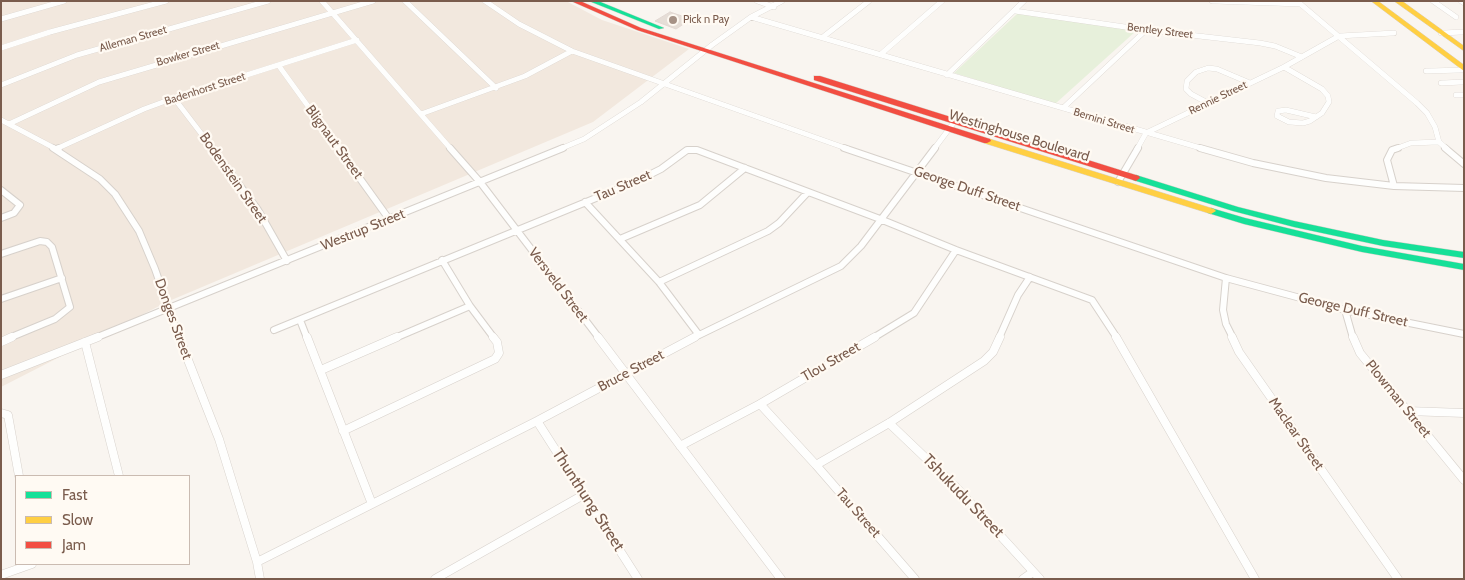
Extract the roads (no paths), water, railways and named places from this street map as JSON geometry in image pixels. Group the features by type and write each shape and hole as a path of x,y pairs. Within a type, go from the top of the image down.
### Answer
{"street":[{"path":"1,19 64,1"},
{"path":"1,48 50,32 166,1"},
{"name":"Alleman Street","path":"1,85 77,55 268,1"},
{"name":"Versveld Street","path":"322,1 480,182 781,579"},
{"name":"Bowker Street","path":"9,124 126,72 372,1"},
{"path":"405,1 496,88"},
{"name":"George Duff Street","path":"485,1 519,24 572,51 662,84 1226,278 1345,310 1464,334"},
{"name":"Westinghouse Boulevard","path":"574,1 622,22 709,47 1120,177 1294,224 1383,243 1464,256"},
{"name":"Westinghouse Boulevard","path":"592,1 709,47"},
{"path":"757,1 774,6"},
{"name":"Westrup Street","path":"1,375 168,310 590,135 641,102 709,47 751,17 782,1"},
{"path":"823,37 869,1"},
{"path":"881,54 942,1"},
{"path":"947,75 1024,1"},
{"path":"1212,1 1298,2 1427,113 1435,127 1439,142 1464,164"},
{"path":"1374,1 1464,70"},
{"path":"1397,1 1462,46"},
{"path":"1433,1 1456,17"},
{"name":"Bentley Street","path":"1015,11 1146,30 1269,44 1302,57"},
{"name":"Bernini Street","path":"751,17 1253,163 1326,178 1394,186 1464,188"},
{"path":"1062,108 1146,30"},
{"path":"1441,33 1464,32"},
{"path":"1339,36 1394,33"},
{"name":"Rennie Street","path":"1146,133 1284,67 1339,36"},
{"name":"Badenhorst Street","path":"56,149 144,109 174,98 357,40"},
{"path":"421,114 496,88 543,67 572,51"},
{"name":"Blignaut Street","path":"279,66 389,219"},
{"path":"1284,67 1315,84 1328,96 1329,102 1327,107 1316,117 1303,123 1282,120 1276,114 1280,110 1286,110 1316,117"},
{"path":"1208,103 1191,94 1186,89 1187,81 1196,72 1208,68 1217,69 1250,83"},
{"path":"1426,71 1464,70"},
{"path":"1441,83 1464,82"},
{"path":"1456,95 1464,95"},
{"name":"Bodenstein Street","path":"174,98 258,210 287,261"},
{"name":"Donges Street","path":"1,120 56,149 100,178 126,208 139,231 219,439 257,562 260,579"},
{"name":"Bruce Street","path":"257,562 537,421 699,335 841,266 861,246 952,125"},
{"path":"1120,177 1146,133"},
{"path":"1394,186 1387,160 1392,150 1411,143 1439,142"},
{"name":"Tau Street","path":"274,330 651,175 690,149 697,150 880,219 956,250 1092,300 1255,579"},
{"path":"620,239 700,205 745,168"},
{"name":"Westinghouse Boulevard","path":"1120,177 1244,221 1306,238 1362,250 1464,267"},
{"path":"1,190 20,205 14,212 1,218"},
{"path":"659,282 768,231 779,223 808,192"},
{"path":"585,202 659,282 699,335"},
{"path":"1,254 45,241 52,247 70,307 67,312 55,319 1,342"},
{"name":"Tlou Street","path":"680,446 760,404 914,313 956,250"},
{"path":"343,431 495,359 499,353 497,342 470,306 442,260"},
{"path":"816,465 889,423 984,361 993,352 1018,295 1030,277"},
{"path":"1,299 62,278"},
{"name":"Maclear Street","path":"1226,278 1223,310 1226,324 1235,345 1398,579"},
{"path":"321,370 470,306"},
{"name":"Plowman Street","path":"1345,310 1354,342 1360,353 1464,480"},
{"path":"300,320 372,504"},
{"path":"85,342 119,475"},
{"name":"Tau Street","path":"760,404 915,579"},
{"path":"1407,411 1464,413"},
{"path":"1,413 8,416 19,475"},
{"name":"Thunthung Street","path":"537,421 585,494 636,578"},
{"name":"Tshukudu Street","path":"889,423 955,486 1036,575"},
{"path":"435,579 585,494"},
{"path":"1,575 29,565"},
{"path":"1023,579 1036,575"}],"place":[{"name":"Pick n Pay","path":"673,20"}]}
